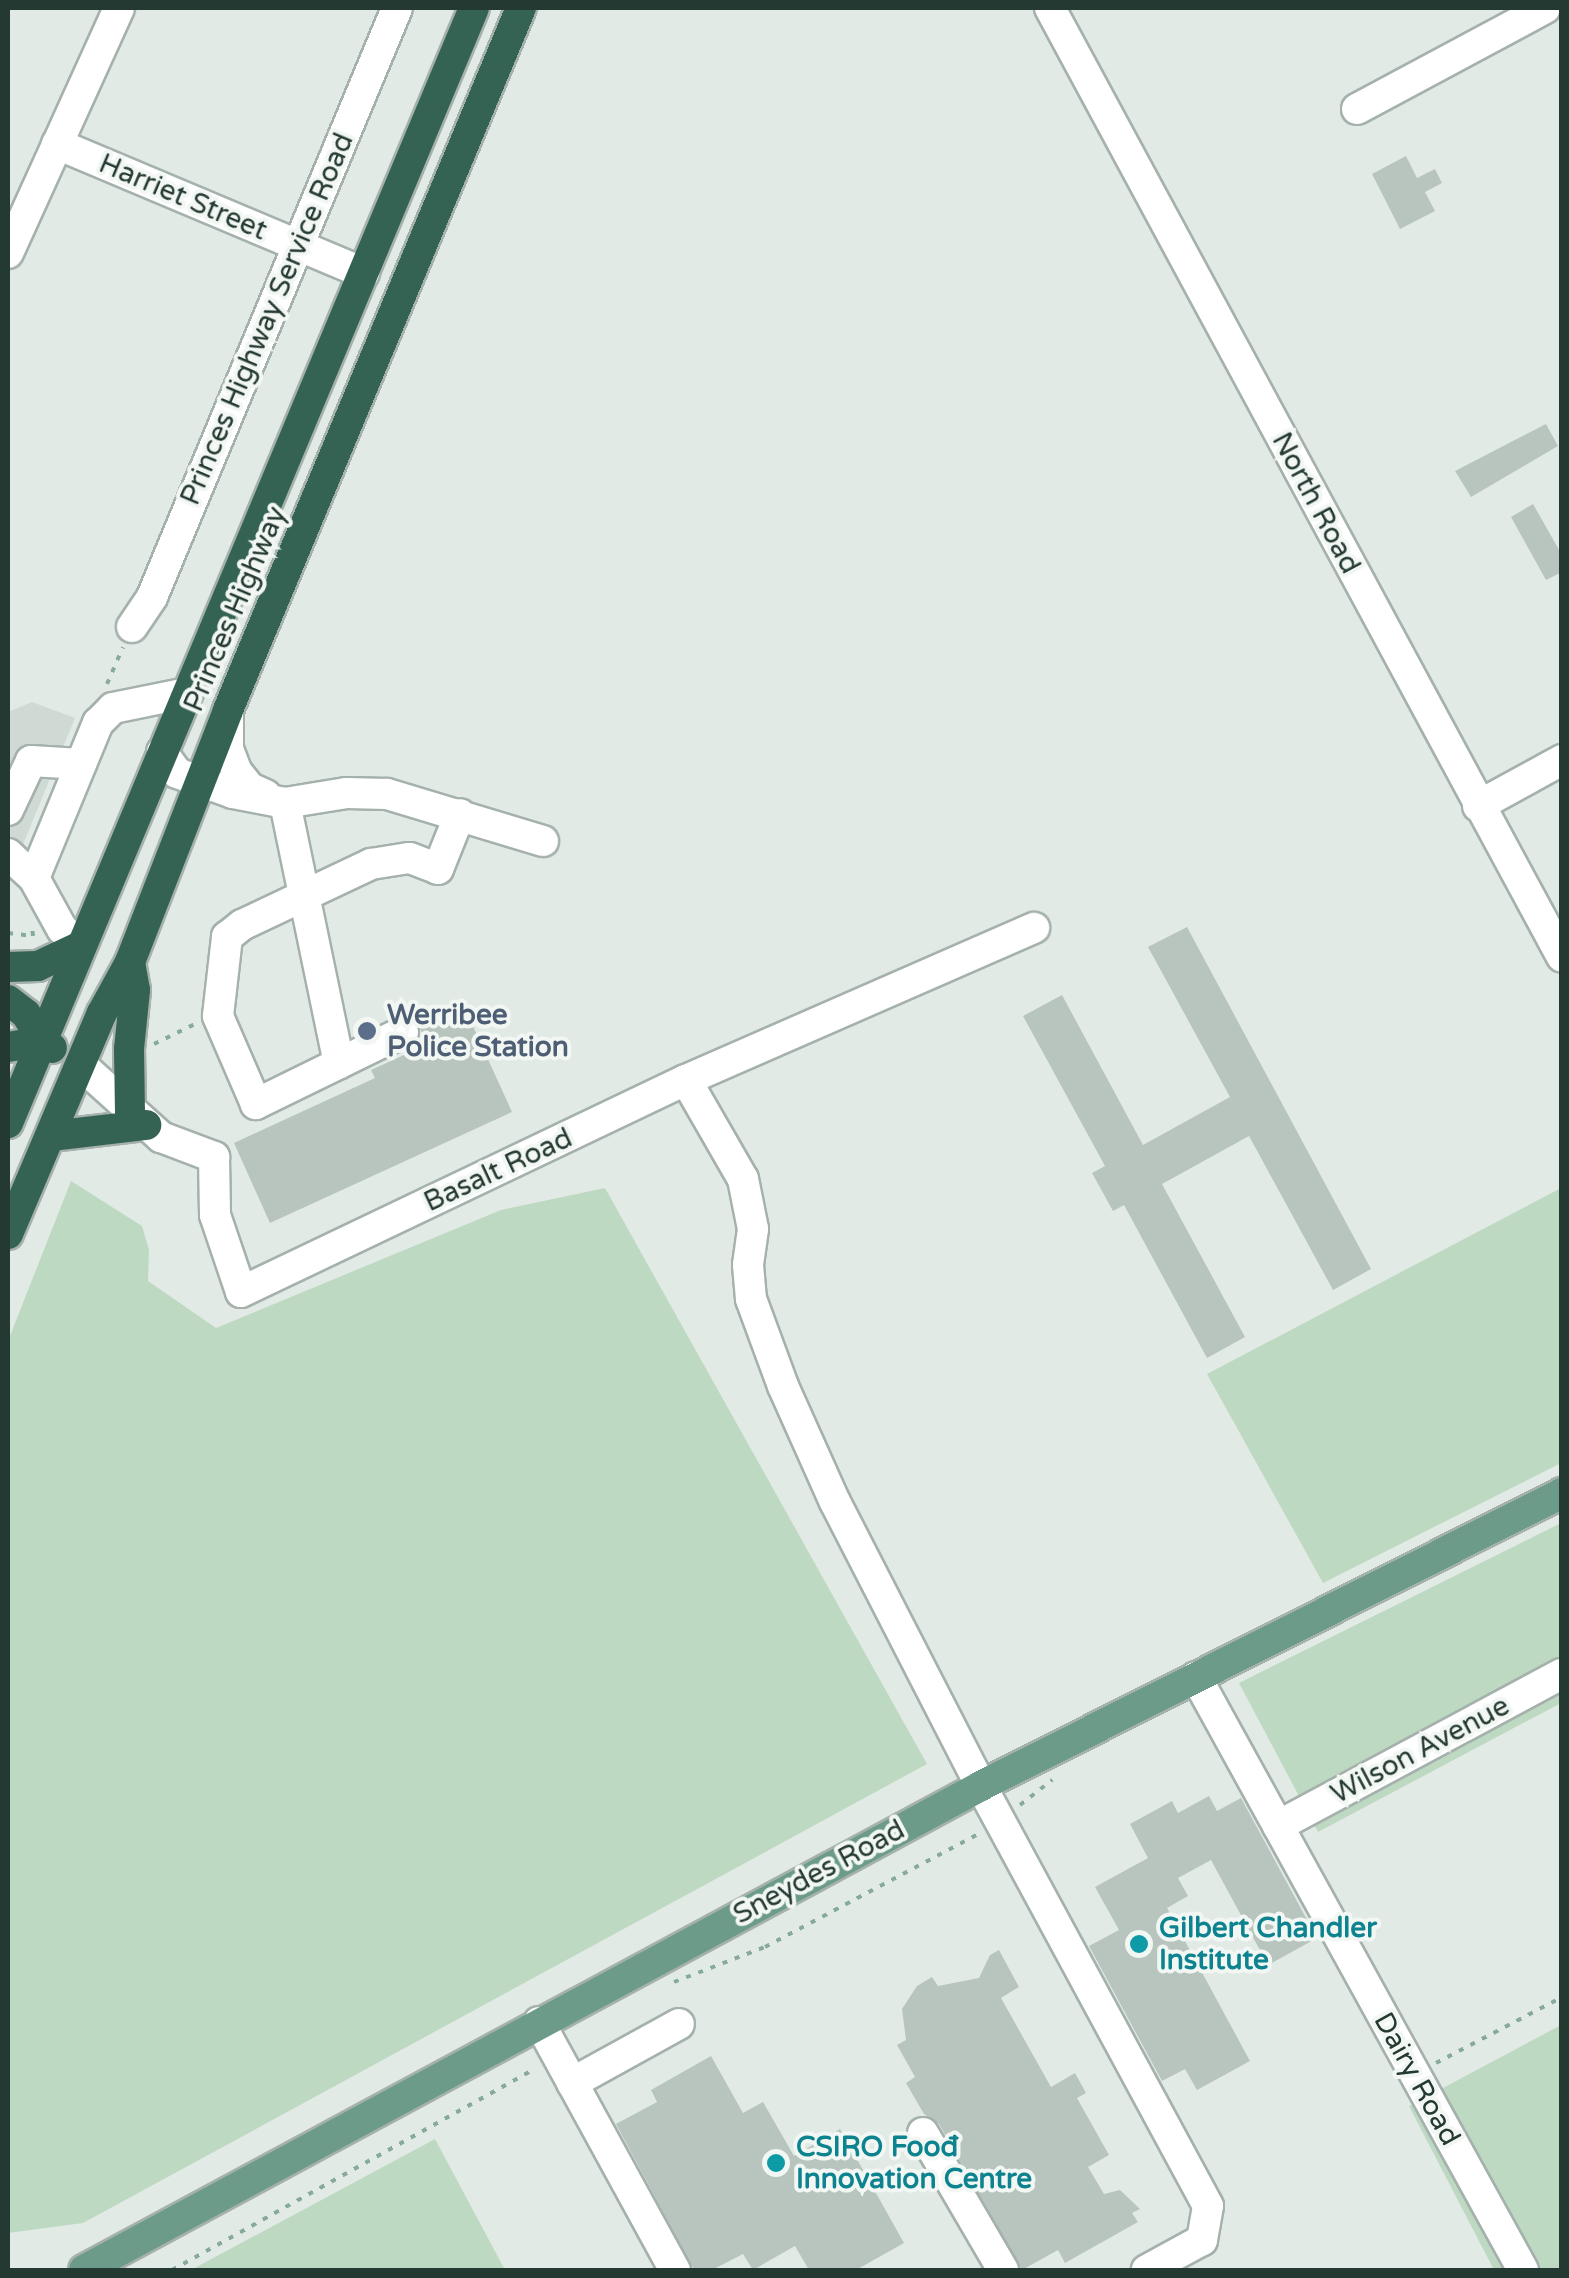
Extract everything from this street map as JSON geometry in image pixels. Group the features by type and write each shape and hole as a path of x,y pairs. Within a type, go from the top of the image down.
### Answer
{"highway":[{"name":"Princes Highway","path":"8,1123 474,8"},
{"name":"Princes Highway","path":"8,1234 80,1065 130,962 228,710 522,8"},
{"path":"364,273 403,291"},
{"path":"8,967 38,966 81,946"},
{"path":"51,1136 138,1119 129,1050 135,990 130,962"},
{"path":"8,1000 26,1014 42,1041 80,1065"},
{"path":"8,1047 42,1041"}],"main road":[{"name":"Sneydes Road","path":"84,2270 980,1786 1562,1493"}],"street":[{"path":"8,253 119,8"},
{"name":"Princes Highway Service Road","path":"132,627 152,597 398,8"},
{"name":"North Road","path":"1050,8 1562,957"},
{"path":"1357,109 1545,8"},
{"name":"Harriet Street","path":"57,144 364,273"},
{"path":"34,878 98,723 113,708 187,693"},
{"path":"228,710 228,749 238,772 250,788 285,803"},
{"path":"162,752 177,773 198,784 285,803 347,793 386,794 543,842"},
{"path":"1478,806 1562,760"},
{"path":"8,810 32,761 81,764"},
{"path":"285,803 338,1063"},
{"path":"402,1032 256,1104 218,1016 227,937 242,924 392,858 410,858 438,869 460,814"},
{"path":"8,854 34,878 62,929 81,946"},
{"name":"Basalt Road","path":"80,1065 161,1137 214,1157 215,1216 241,1292 686,1080 1034,928"},
{"path":"686,1080 743,1179 753,1229 748,1265 751,1300 782,1386 835,1502 980,1786 1208,2206 1202,2240 1146,2270"},
{"name":"Wilson Avenue","path":"1278,1826 1562,1674"},
{"name":"Dairy Road","path":"1196,1677 1522,2270"},
{"path":"539,2022 676,2270"},
{"path":"572,2083 679,2024"},
{"path":"923,2133 1003,2270"}],"path":[{"path":"98,723 109,676 132,627"},
{"path":"8,933 34,936"},
{"path":"143,1048 218,1016"},
{"path":"662,1986 710,1972 765,1947 1001,1822 1058,1776"},
{"path":"1415,2075 1562,1997"},
{"path":"172,2270 460,2114 556,2054"}],"shaded area":[{"path":"32,702 75,718 8,881 8,712"}],"green space":[{"path":"71,1181 142,1226 149,1250 148,1281 216,1328 501,1210 605,1188 927,1764 83,2223 8,2233 8,1341"},
{"path":"1561,1188 1561,1463 1323,1583 1207,1374"},
{"path":"1561,1523 1561,1703 1318,1832 1239,1683"},
{"path":"1561,2025 1561,2270 1494,2270 1409,2106"},
{"path":"435,2139 505,2270 191,2270"}],"building":[{"path":"1406,156 1417,178 1435,169 1442,183 1425,192 1435,211 1400,229 1372,174"},
{"path":"1546,424 1558,446 1471,497 1455,471"},
{"path":"1533,504 1562,555 1562,572 1546,580 1511,517"},
{"path":"1187,927 1371,1269 1333,1290 1249,1136 1162,1184 1245,1337 1207,1358 1124,1205 1113,1211 1092,1173 1105,1166 1023,1016 1062,995 1143,1145 1230,1097 1148,947"},
{"path":"461,1000 512,1112 270,1223 234,1143 375,1078 371,1070 415,1050 422,1034 417,1020"},
{"name":"Gilbert Chandler Institute","path":"1209,1796 1217,1811 1241,1798 1317,1938 1268,1965 1211,1860 1178,1878 1188,1896 1167,1908 1250,2061 1197,2090 1185,2069 1162,2081 1089,1946 1119,1930 1095,1887 1148,1858 1130,1824 1172,1801 1178,1813"},
{"path":"999,1950 1019,1987 1001,1998 1051,2087 1075,2073 1086,2093 1077,2098 1109,2155 1088,2167 1104,2194 1120,2190 1140,2209 1132,2213 1138,2222 1065,2263 1058,2250 1022,2270 939,2124 924,2114 906,2083 915,2077 897,2045 906,2040 902,2009 917,1986 932,1977 938,1986 979,1978 990,1955"},
{"name":"CSIRO Foođ Innovation Centre","path":"711,2056 743,2113 763,2102 794,2156 840,2129 904,2243 856,2270 809,2270 795,2246 753,2270 743,2254 712,2270 694,2270 616,2124 657,2102 651,2090"}],"place":[{"name":"Werribee Police Station","path":"367,1031"},
{"name":"Gilbert Chandler Institute","path":"1139,1944"},
{"name":"CSIRO Foođ Innovation Centre","path":"776,2163"}]}
